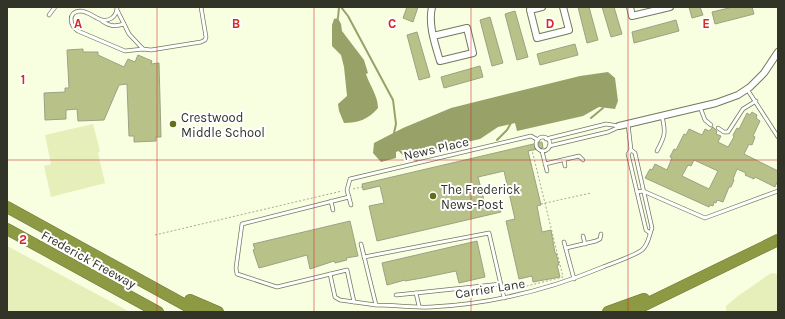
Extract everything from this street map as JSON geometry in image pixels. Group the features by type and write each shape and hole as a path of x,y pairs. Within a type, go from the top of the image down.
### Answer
{"highway":[{"path":"7,207 125,273 218,312"},
{"name":"Frederick Freeway","path":"7,229 158,312"},
{"path":"630,312 778,240"},
{"name":"Frederick Freeway","path":"125,273 198,312"},
{"path":"608,312 688,284"}],"street":[{"path":"432,7 431,16 433,36 440,61 473,53 467,28 433,36"},
{"path":"540,7 530,10 537,38 569,30 563,7"},
{"path":"630,7 632,16 670,7"},
{"path":"619,126 700,107 738,95 764,73 778,52"}],"lane":[{"path":"49,15 54,7"},
{"path":"124,24 112,26 108,25 86,12 81,11 72,15 71,19 74,28 78,31 126,51 143,49 151,50 201,42 205,40 206,37 201,7"},
{"path":"117,9 129,34 143,49"},
{"path":"102,21 111,19 117,9"},
{"path":"748,88 778,137"},
{"path":"718,128 724,132 728,132 742,109 756,101"},
{"path":"700,107 706,120 711,125"},
{"path":"657,151 665,136 662,116"},
{"path":"547,171 542,151 537,148 536,142 540,138 546,139 606,124 619,126"},
{"path":"628,124 631,150 628,154 646,230 650,233 652,228 635,154 631,150"},
{"path":"542,151 549,146 608,132 619,126"},
{"name":"News Place","path":"347,190 350,179 531,136 538,140"},
{"path":"546,139 549,146"},
{"path":"546,164 579,156 583,160"},
{"path":"564,160 565,166"},
{"path":"347,190 351,205"},
{"path":"637,192 643,191 705,218 778,191"},
{"path":"349,197 242,224 236,268 238,274 277,287 347,270 354,302"},
{"path":"331,201 333,210"},
{"path":"364,257 489,233 504,298"},
{"name":"Carrier Lane","path":"330,274 335,297 340,300 354,302 376,305 430,307 504,298 540,290 574,279 642,250 649,239 650,233"},
{"path":"566,248 600,239 601,234"},
{"path":"583,236 585,244"},
{"path":"564,242 574,279"},
{"path":"361,244 376,305"},
{"path":"396,295 501,284"},
{"path":"416,293 419,306"}],"path":[{"path":"511,290 563,277 532,150"},
{"path":"155,235 362,187"},
{"path":"541,204 591,193"}],"shaded area":[{"path":"338,18 342,31 364,60 368,73 366,74 378,104 378,108 371,115 363,120 354,122 344,123 339,111 338,104 347,96 344,67 341,55 332,46 332,25 334,19"},
{"path":"608,72 615,78 618,101 615,109 599,107 583,116 517,131 515,123 498,127 480,139 419,153 401,150 396,152 396,158 381,162 373,153 374,143 403,128 451,108 580,76"},
{"path":"93,124 100,151 98,153 105,183 51,197 44,166 51,164 45,135"},
{"path":"7,246 9,247 130,312 7,312"},
{"path":"771,273 778,274 778,312 726,312 726,306"}],"building":[{"path":"407,7 418,7 413,22 403,18"},
{"path":"578,7 589,7 598,40 587,43"},
{"path":"602,7 614,7 622,34 611,37"},
{"path":"689,7 700,7 703,15 692,18"},
{"path":"733,7 752,7 754,14 715,24 712,12"},
{"path":"515,11 528,57 517,60 505,14"},
{"path":"490,17 503,63 492,66 480,20"},
{"path":"676,20 679,31 634,43 632,32"},
{"path":"417,32 430,77 419,80 407,35"},
{"path":"575,44 578,55 540,65 537,54"},
{"path":"83,49 83,52 98,52 98,55 124,67 128,59 135,62 138,55 152,61 151,64 159,63 161,137 156,137 156,141 134,142 134,136 129,136 127,84 119,85 104,120 78,121 77,109 66,110 66,119 45,120 44,93 65,92 65,88 69,88 67,50"},
{"path":"480,66 483,77 444,88 441,77"},
{"path":"752,112 757,115 756,118 760,121 753,136 755,137 752,145 749,144 744,154 778,171 778,180 775,187 755,177 754,179 745,175 746,173 737,169 733,179 734,180 731,187 729,187 723,202 717,200 716,203 714,202 713,206 710,205 709,207 645,178 655,164 667,170 672,158 670,157 674,149 676,150 684,134 686,135 689,129 702,135 705,129 709,131 713,127 717,131 716,134 721,136 718,142 728,147 734,137 733,135 737,128 739,129 747,113 750,115","holes":["694,160 718,171 709,189 682,176 688,165 691,166"]},
{"name":"The Frederick News-Post","path":"542,142 543,148 528,151 541,205 537,206 542,232 551,230 555,253 559,265 557,265 560,277 533,282 532,276 519,279 506,221 515,219 504,171 478,177 486,208 499,204 501,212 377,241 369,206 384,203 380,186 363,190 362,184"},
{"path":"350,221 358,256 346,258 347,260 335,263 334,261 310,269 307,255 259,268 253,250 255,249 253,244"},
{"path":"477,241 485,277 459,283 456,271 405,280 387,285 382,263"}],"waterway":[{"path":"338,18 339,7"},
{"path":"341,7 348,16 393,100 396,124 394,133"},
{"path":"591,118 603,108"},
{"path":"497,140 507,130 511,123"},
{"path":"398,149 404,155 417,160"}],"place":[{"name":"Crestwood Middle School","path":"173,124"},
{"name":"The Frederick News-Post","path":"433,196"}]}
